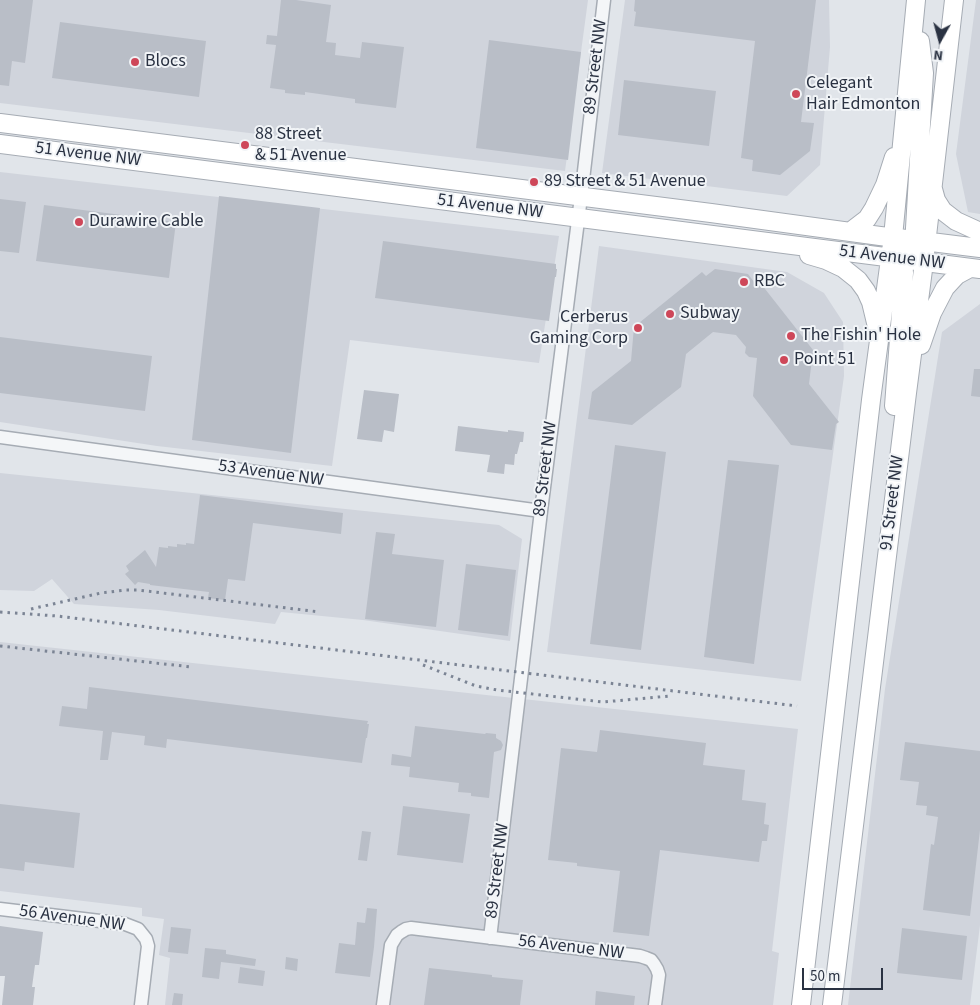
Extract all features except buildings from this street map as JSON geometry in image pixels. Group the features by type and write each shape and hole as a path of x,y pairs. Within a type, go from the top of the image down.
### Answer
{"main road":[{"path":"924,262 919,256 932,186 954,0"},
{"path":"916,3 924,73 921,240"},
{"path":"899,453 893,422 904,273 897,259 901,252 892,237 916,3"},
{"name":"51 Avenue NW","path":"0,123 980,248"},
{"path":"850,232 866,220 874,208 904,131"},
{"name":"51 Avenue NW","path":"0,144 975,269"},
{"path":"932,186 936,200 943,210 956,220 980,232"},
{"path":"773,243 826,260 843,268 858,280 871,302 880,337"},
{"name":"91 Street NW","path":"801,1005 868,430 880,337 897,259"},
{"name":"91 Street NW","path":"832,1005 924,262"},
{"path":"907,393 935,306 952,279 957,275 975,269"}],"street":[{"name":"89 Street NW","path":"490,938 604,0"},
{"name":"53 Avenue NW","path":"0,438 541,511"},
{"name":"56 Avenue NW","path":"0,909 132,926 142,934 148,946 141,1005"},
{"name":"56 Avenue NW","path":"383,1005 391,946 397,935 411,928 640,956 651,960 659,974 655,1005"}],"shaded area":[{"path":"0,0 588,0 565,171 0,103"},
{"path":"625,0 829,0 830,47 820,165 787,196 602,173"},
{"path":"976,0 980,0 980,214 968,212 956,154"},
{"path":"0,172 559,236 539,363 350,340 332,466 157,446 0,422"},
{"path":"599,246 787,272 824,293 843,322 844,376 801,681 547,652"},
{"path":"980,304 980,925 970,1005 848,1005 885,689 942,332"},
{"path":"0,473 499,525 522,539 510,641 363,620 281,612 275,624 159,610 74,604 52,579 34,591 0,590"},
{"path":"0,642 798,729 772,951 779,953 773,1005 165,1005 170,958 159,955 164,919 142,916 142,908 0,891"}],"railway":[{"path":"31,609 101,593 138,590 320,612"},
{"path":"0,612 57,616 797,706"},
{"path":"0,646 192,667"},
{"path":"423,665 476,686 497,690 603,702 670,696"}],"place":[{"name":"Blocs","path":"135,62"},
{"name":"Celegant Hair Edmonton","path":"796,94"},
{"name":"88 Street & 51 Avenue","path":"245,145"},
{"name":"89 Street & 51 Avenue","path":"534,182"},
{"name":"Durawire Cable","path":"79,222"},
{"name":"RBC","path":"744,282"},
{"name":"Subway","path":"670,314"},
{"name":"Cerberus Gaming Corp","path":"638,328"},
{"name":"The Fishin' Hole","path":"791,336"},
{"name":"Point 51","path":"784,360"}]}
